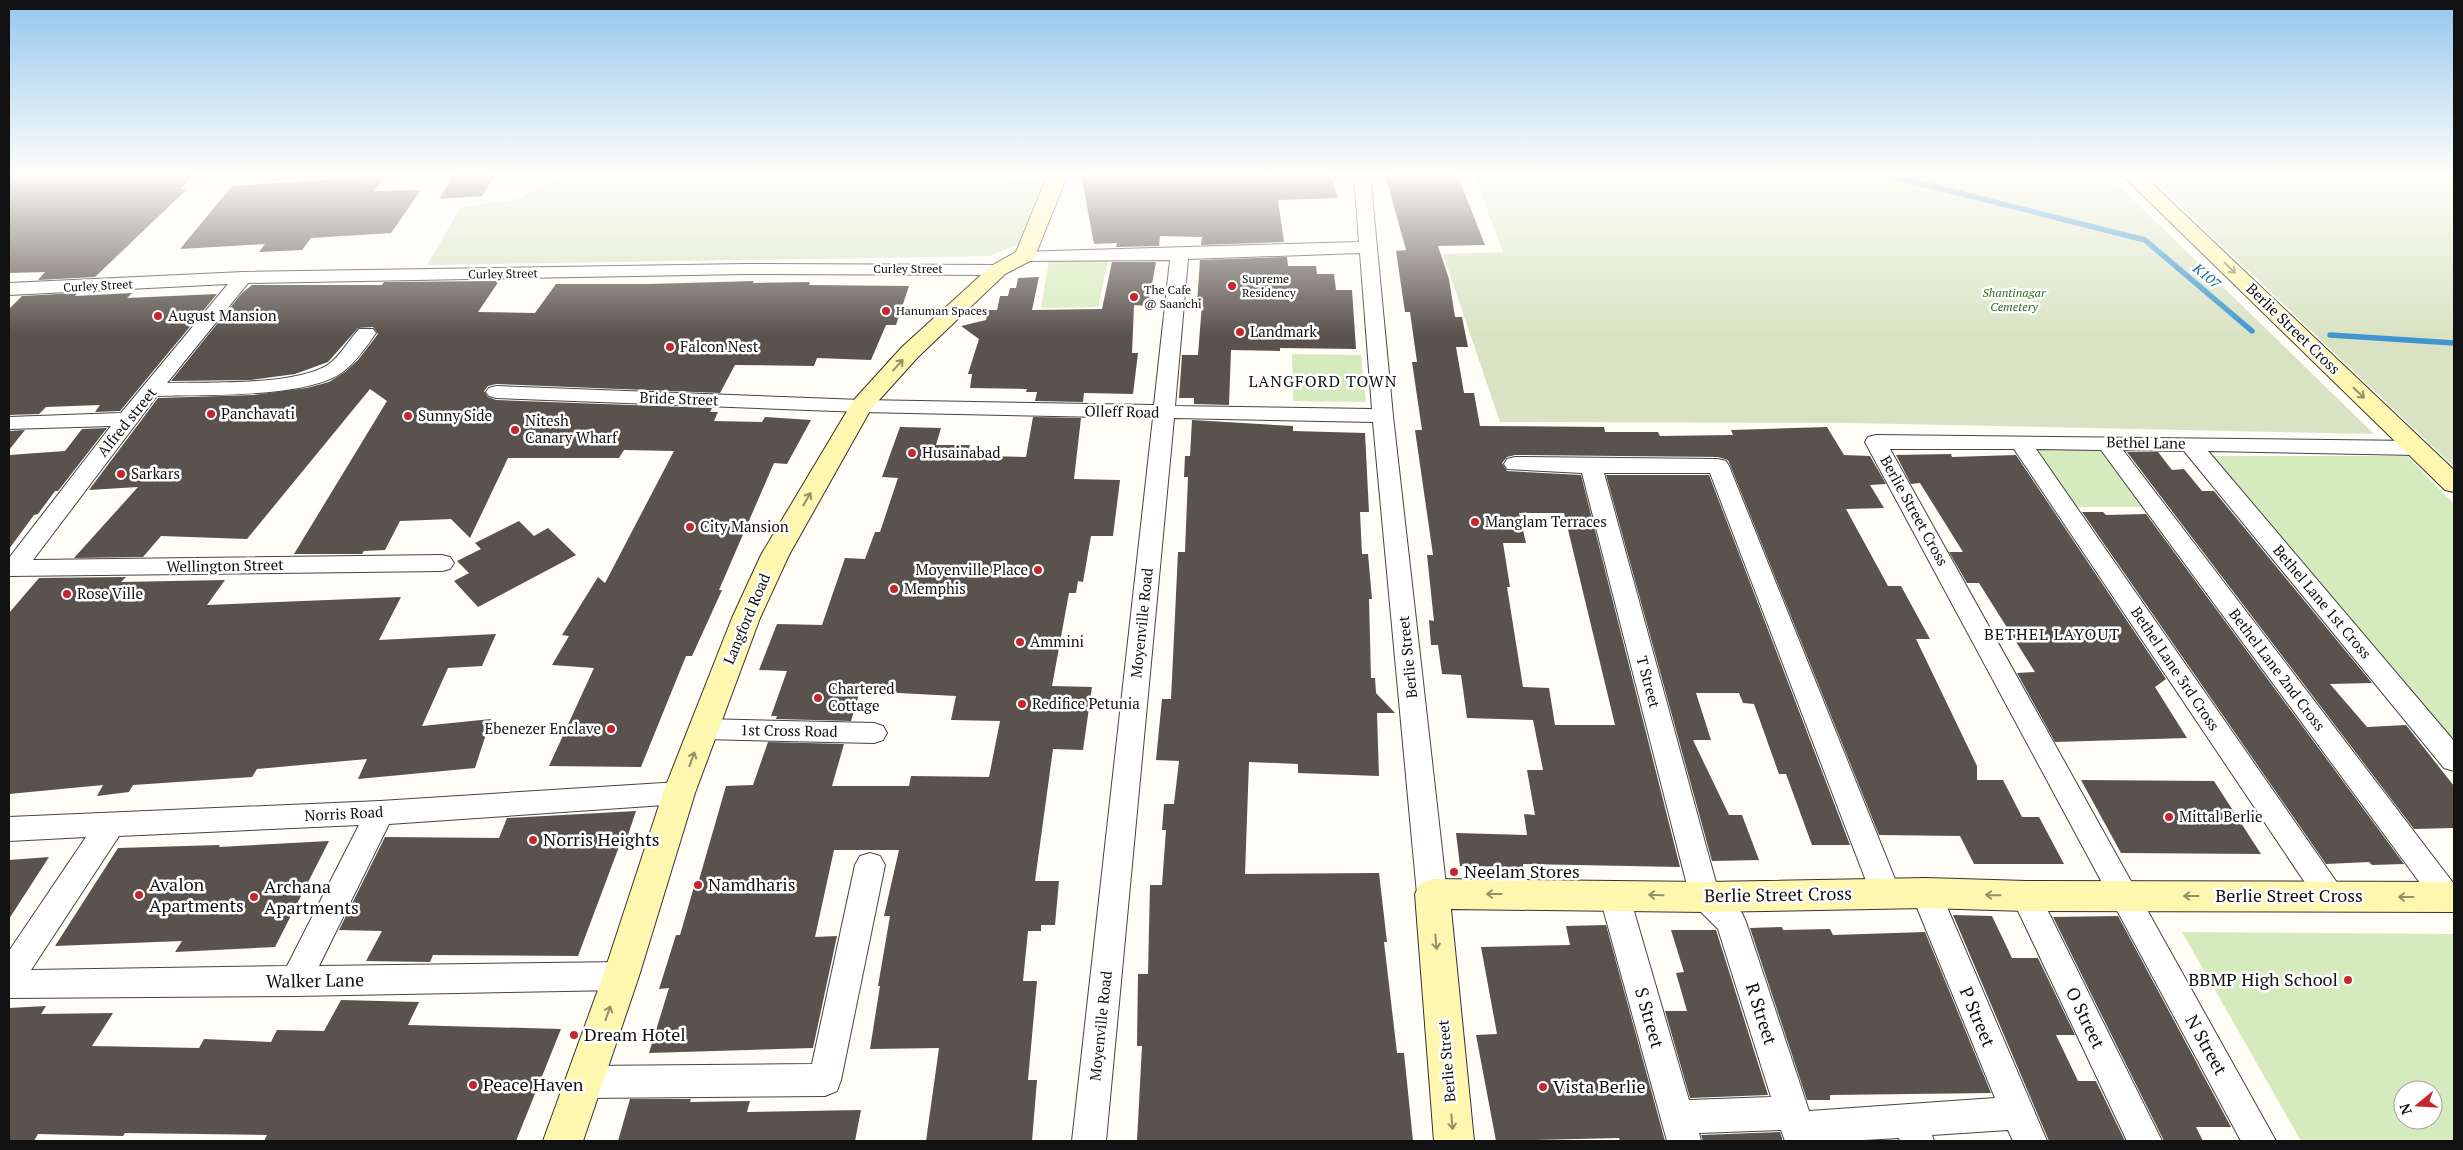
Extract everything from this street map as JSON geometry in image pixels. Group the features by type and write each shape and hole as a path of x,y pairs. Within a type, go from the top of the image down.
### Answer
{"street":[{"path":"1037,228 1026,256 1180,254 1369,246"},
{"name":"Berlie Street","path":"1367,228 1383,416 1432,894 1454,1141"},
{"name":"Berlie Street Cross","path":"2187,228 2454,484"},
{"name":"Moyenville Road","path":"1089,1141 1180,254"},
{"name":"Langford Road","path":"563,1141 621,976 679,793 746,618 775,555 861,406 910,352 998,270 1026,256"},
{"name":"Curley Street","path":"9,290 243,278 756,269 998,270"},
{"name":"Alfred street","path":"11,568 127,419 243,278"},
{"path":"152,390 252,386 307,380 336,369 366,333"},
{"name":"Bride Street","path":"496,392 861,406"},
{"name":"Olleff Road","path":"861,406 1383,416"},
{"name":"Alfred street","path":"9,423 127,419"},
{"name":"Berlie Street Cross","path":"1876,442 2124,896"},
{"name":"Bethel Lane","path":"1876,442 2020,442 2416,448"},
{"name":"Bethel Lane 3rd Cross","path":"2020,442 2330,896"},
{"name":"Bethel Lane 2nd Cross","path":"2107,443 2450,897"},
{"name":"Bethel Lane 1st Cross","path":"2190,444 2454,760"},
{"path":"1515,464 1718,466 1886,894"},
{"name":"T Street","path":"1591,466 1705,897"},
{"name":"Wellington Street","path":"11,568 442,563"},
{"name":"1st Cross Road","path":"703,729 874,733"},
{"name":"Norris Road","path":"9,830 380,812 679,793"},
{"path":"296,982 380,812"},
{"path":"9,977 109,826"},
{"path":"583,1082 825,1080 870,865"},
{"name":"Berlie Street Cross","path":"1432,894 1614,894 1705,897 1926,893 2026,896 2450,897"},
{"name":"P Street","path":"1926,893 2023,1127"},
{"name":"S Street","path":"1614,894 1680,1129"},
{"name":"O Street","path":"2026,896 2145,1141"},
{"name":"N Street","path":"2124,896 2259,1141"},
{"name":"R Street","path":"1705,897 1731,922 1798,1127"},
{"name":"Walker Lane","path":"9,984 296,982 621,976"},
{"path":"1680,1129 1798,1127 1913,1130 2023,1127"}],"green space":[{"path":"449,228 1024,228 1017,245 990,256 427,265"},
{"name":"Shantinagar Cemetery","path":"1494,228 2162,228 2374,434 1852,423 1500,422 1443,254 1503,252"},
{"path":"2203,228 2454,228 2454,467"},
{"path":"1108,260 1098,307 1041,308 1049,261"},
{"path":"1292,354 1361,355 1366,402 1293,401"},
{"path":"2030,447 2104,447 2148,507 2071,507"},
{"path":"2213,456 2407,456 2454,504 2454,747"},
{"path":"2182,932 2454,934 2454,1141 2301,1141"}],"building":[{"path":"9,228 147,228 95,277 38,280 45,272 9,273"},
{"path":"198,228 395,228 391,233 311,238 302,250 259,252 265,244 180,249"},
{"path":"1091,228 1282,228 1284,242 1201,245 1202,237 1160,236 1159,246 1116,247 1117,243 1094,244"},
{"path":"1400,228 1478,228 1485,245 1438,246 1449,279 1455,317 1462,317 1468,347 1456,347 1464,393 1474,393 1480,426 1604,427 1605,432 1658,432 1660,436 1733,435 1731,430 1827,427 1844,455 1870,456 1886,484 1870,485 1884,508 1846,509 1888,586 1901,586 1930,639 1916,639 1977,766 1977,780 2003,780 2022,817 2039,817 2064,864 1974,864 1960,836 1879,835 1728,460 1718,457 1515,455 1507,457 1502,463 1507,471 1581,475 1680,867 1523,864 1523,867 1460,866 1456,833 1527,835 1524,814 1535,815 1527,770 1543,770 1533,720 1467,718 1461,675 1442,674 1438,645 1431,645 1429,620 1434,621 1427,555 1433,555 1415,430 1422,430 1412,362 1417,362 1410,312 1405,312 1396,251 1406,250","holes":["1519,513 1564,513 1615,725 1555,725 1549,688 1523,687 1507,587 1510,587 1503,543 1526,543"]},
{"path":"1287,257 1288,266 1316,266 1317,274 1334,274 1336,290 1352,290 1356,349 1280,348 1280,351 1231,350 1229,405 1194,404 1194,398 1179,398 1182,355 1198,355 1202,304 1197,304 1200,260"},
{"path":"1112,262 1156,262 1148,306 1134,305 1132,353 1138,353 1133,394 1084,393 1083,402 1035,401 1037,392 1026,392 1027,389 970,388 972,374 968,374 979,339 961,326 986,320 988,310 997,310 1000,296 1008,296 1010,288 1016,288 1018,278 1039,277 1032,310 1102,309"},
{"path":"499,281 478,312 535,313 556,284 754,281 753,283 810,282 809,285 909,286 896,325 886,325 871,360 817,358 814,366 735,365 720,393 496,384 488,386 484,391 488,397 496,400 712,408 710,412 718,412 714,421 762,422 765,417 811,420 787,464 774,463 719,590 722,590 708,621 692,656 686,656 641,767 549,766 594,668 552,665 569,636 562,635 598,577 605,583 674,451 624,450 619,458 508,458 470,538 451,519 400,521 385,550 364,551 362,554 294,554 387,401 370,389 247,539 161,536 143,557 74,558 138,487 89,490 158,398 254,395 307,388 329,382 345,372 358,360 378,334 373,327 358,328 328,362 295,374 251,380 171,381 242,293 252,285 382,285 384,282"},
{"path":"78,293 75,296 132,293 127,298 217,294 120,411 95,412 100,405 46,407 39,414 9,415 9,309 22,296"},
{"path":"1033,417 1081,418 1074,479 1120,480 1113,536 1091,536 1083,582 1078,581 1076,593 1069,593 1052,686 1092,687 1083,750 1053,749 1035,881 1059,881 1055,925 1041,925 1041,931 1028,931 1023,981 1037,981 1028,1080 1037,1080 1032,1141 926,1141 939,1048 870,1049 890,916 884,916 899,850 834,850 815,937 837,936 813,1048 649,1053 669,988 659,989 676,935 680,935 696,880 699,880 726,786 753,785 768,742 844,744 832,786 909,786 911,776 989,777 1000,721 951,720 956,696 860,691 851,721 776,719 777,716 771,716 787,671 759,670 777,624 822,625 845,558 865,559 875,532 880,532 898,478 882,477 900,427 941,428 936,445 970,445 968,450 980,450 979,456 1026,457"},
{"path":"1192,420 1293,426 1293,431 1365,433 1369,512 1360,512 1362,554 1368,554 1372,599 1369,599 1371,678 1375,678 1376,693 1395,713 1377,713 1379,776 1298,773 1298,764 1249,762 1245,874 1379,873 1387,942 1384,942 1397,1053 1404,1053 1413,1141 1137,1141 1142,1046 1137,1046 1138,974 1148,974 1150,885 1162,885 1166,830 1162,830 1164,804 1174,804 1179,761 1156,760 1162,699 1171,699 1178,552 1185,552 1188,477 1184,477 1185,456 1190,456"},
{"path":"107,428 58,491 55,491 38,514 34,515 9,549 9,455 65,451 82,429"},
{"path":"25,430 9,450 9,431"},
{"path":"2127,452 2158,452 2172,470 2184,469 2202,491 2214,491 2372,683 2330,684 2367,727 2406,725 2454,786 2454,828 2414,829"},
{"path":"1951,454 1952,457 2016,455 2166,679 2155,687 2187,738 2055,742 2017,673 2035,672 1979,583 1967,583 1949,552 1963,552 1920,483 1911,484 1896,455"},
{"path":"1606,475 1709,475 1850,845 1812,845 1786,774 1779,774 1754,704 1743,703 1739,693 1696,693 1711,740 1693,740 1729,815 1742,815 1759,860 1712,861"},
{"path":"2082,512 2103,512 2106,515 2146,514 2404,864 2372,865 2369,862 2326,864"},
{"path":"519,521 534,536 548,528 576,555 478,607 454,581 469,573 457,561 481,549 475,543"},
{"path":"126,577 121,582 225,580 207,605 401,597 379,640 496,634 482,666 448,668 422,726 491,719 475,768 358,779 367,759 257,769 252,777 133,785 129,792 97,796 103,785 9,794 9,613 39,578"},
{"name":"Mittal Berlie","path":"2081,780 2214,781 2261,854 2121,853"},
{"path":"636,811 625,844 620,844 578,956 433,955 430,962 366,961 382,931 339,930 385,837 499,838 507,818"},
{"path":"329,841 275,947 175,952 182,941 55,946 118,848 220,845 219,847"},
{"path":"49,857 9,919 9,860"},
{"path":"1953,915 1992,916 2012,958 2038,958 2075,1035 2056,1035 2078,1081 2096,1081 2125,1141 2049,1141"},
{"path":"2118,916 2231,1127 2196,1127 2203,1141 2164,1141 2053,917"},
{"path":"1606,925 1665,1141 1620,1141 1619,1138 1496,1141 1476,1035 1497,1034 1481,947 1570,945 1566,926"},
{"path":"1782,927 1783,930 1830,929 1833,935 1925,932 1991,1093 1830,1095 1830,1100 1807,1100 1750,928"},
{"path":"1671,930 1716,930 1768,1095 1690,1098 1665,1011 1687,1011 1676,973 1684,972"},
{"path":"341,1000 419,1002 408,1025 561,1029 516,1141 264,1141 267,1135 125,1133 123,1136 38,1134 34,1141 9,1141 9,1008 46,1006 41,1014 113,1013 92,1046 199,1048 204,1039 271,1042 277,1030 324,1031"},
{"path":"630,1099 691,1099 690,1102 750,1101 747,1112 861,1110 855,1141 618,1141"},
{"path":"1780,1132 1783,1141 1703,1141 1701,1135"}],"waterway":[{"name":"K107","path":"2096,228 2145,240 2252,331"},
{"name":"K107","path":"2330,335 2454,343"}],"place":[{"name":"Supreme Residency","path":"1232,286"},
{"name":"The Cafe @ Saanchi","path":"1134,297"},
{"name":"Hanuman Spaces","path":"886,311"},
{"name":"August Mansion","path":"158,316"},
{"name":"Landmark","path":"1240,332"},
{"name":"Falcon Nest","path":"670,347"},
{"name":"Panchavati","path":"211,414"},
{"name":"Sunny Side","path":"408,416"},
{"name":"Nitesh Canary Wharf","path":"515,430"},
{"name":"Husainabad","path":"912,453"},
{"name":"Sarkars","path":"121,474"},
{"name":"Manglam Terraces","path":"1475,522"},
{"name":"City Mansion","path":"690,527"},
{"name":"Moyenville Place","path":"1038,570"},
{"name":"Memphis","path":"894,589"},
{"name":"Rose Ville","path":"67,594"},
{"name":"Ammini","path":"1020,642"},
{"name":"Chartered Cottage","path":"818,698"},
{"name":"Redifice Petunia","path":"1022,704"},
{"name":"Ebenezer Enclave","path":"611,729"},
{"name":"Mittal Berlie","path":"2169,817"},
{"name":"Norris Heights","path":"533,840"},
{"name":"Neelam Stores","path":"1454,872"},
{"name":"Namdharis","path":"698,885"},
{"name":"Avalon Apartments","path":"139,895"},
{"name":"Archana Apartments","path":"254,897"},
{"name":"BBMP High School","path":"2348,980"},
{"name":"Dream Hotel","path":"574,1035"},
{"name":"Peace Haven","path":"473,1085"},
{"name":"Vista Berlie","path":"1543,1087"}],"district":[{"name":"LANGFORD TOWN","path":"1323,381"},
{"name":"BETHEL LAYOUT","path":"2052,634"}]}
